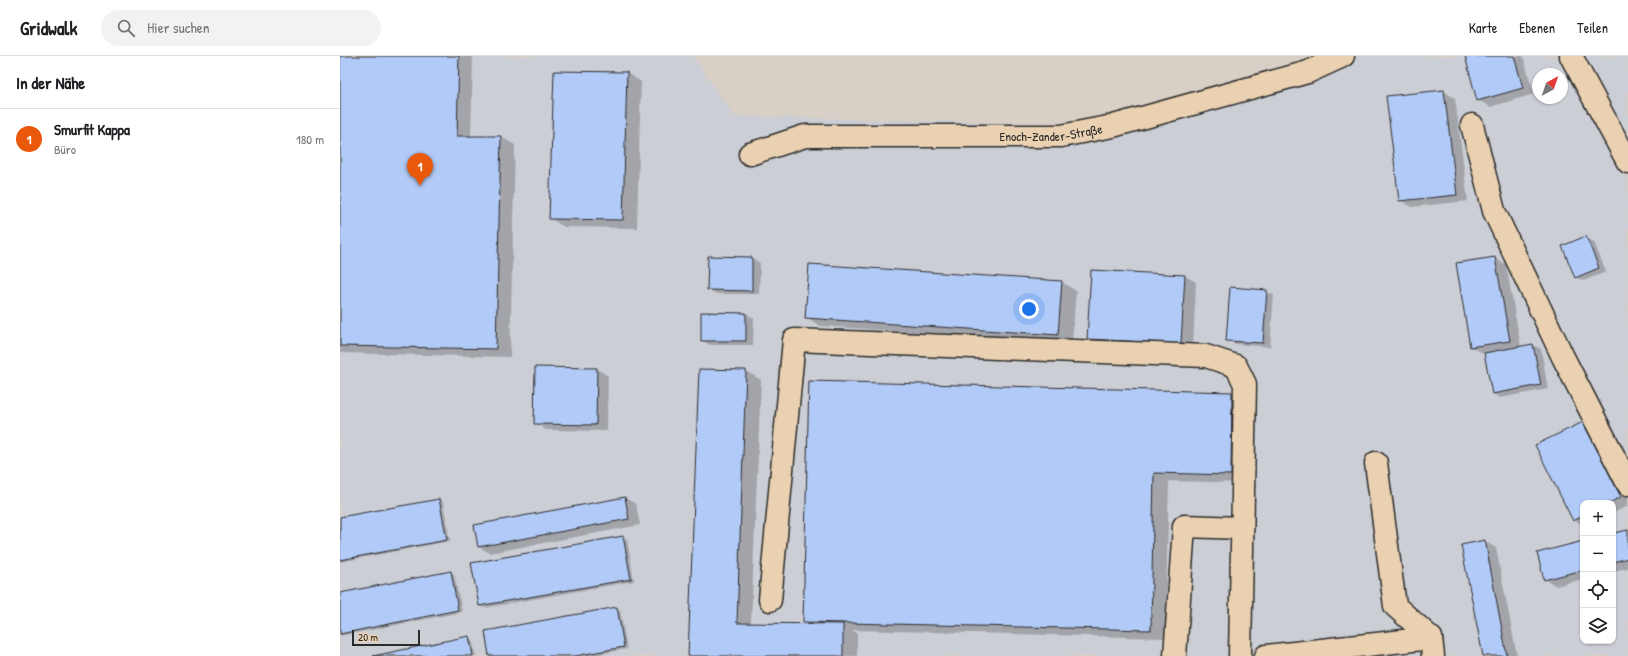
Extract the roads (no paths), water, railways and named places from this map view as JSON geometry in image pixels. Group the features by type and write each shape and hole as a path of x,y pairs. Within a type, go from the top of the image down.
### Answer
{"street":[{"name":"Enoch-Zander-Straße","path":"750,154 805,136 1061,136 1113,126 1308,72 1343,56"},
{"path":"1571,56 1621,133 1628,162"},
{"path":"1472,125 1494,211 1562,357 1628,484"},
{"path":"770,600 794,340 1206,356 1236,366 1245,384 1240,656"},
{"path":"1376,463 1395,606 1432,647"},
{"path":"1175,656 1184,526 1242,528"},
{"path":"1266,656 1432,647"}],"place":[{"name":"Smurfit Kappa","path":"420,186"}]}
